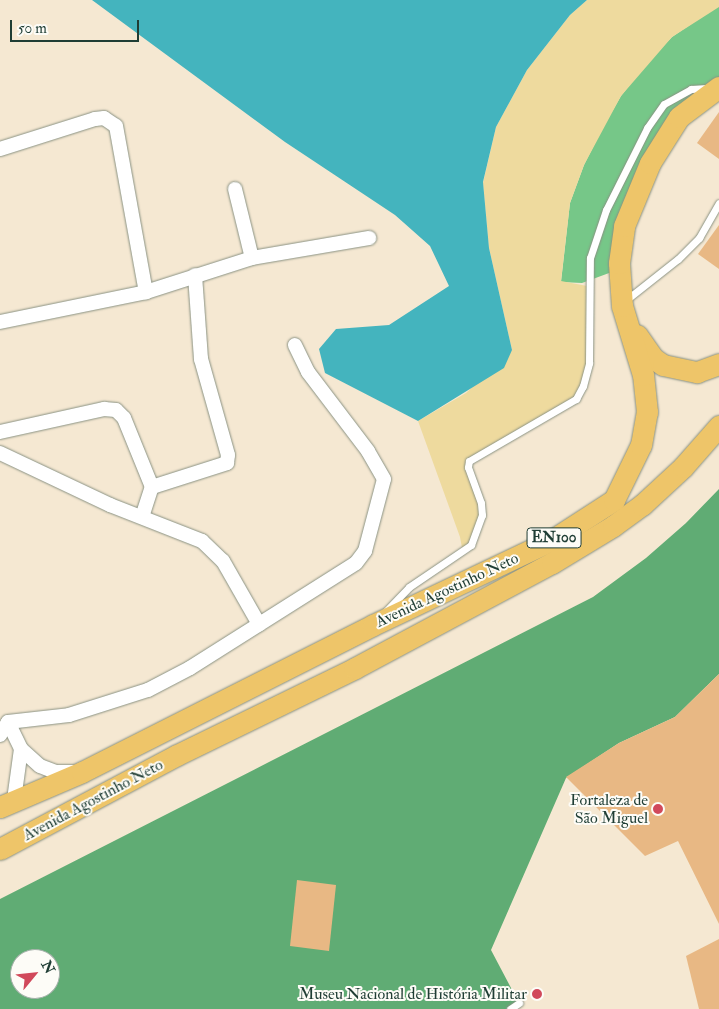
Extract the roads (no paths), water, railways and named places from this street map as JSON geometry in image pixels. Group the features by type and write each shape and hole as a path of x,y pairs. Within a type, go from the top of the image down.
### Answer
{"main road":[{"name":"Avenida Agostinho Neto","path":"7,803 82,772 373,624 552,540 614,500 641,445 647,412 643,375 622,305 619,263 624,226 650,163 679,117 718,88"},
{"path":"622,305 638,338 656,362 697,372 719,364"},
{"name":"Avenida Agostinho Neto","path":"0,849 177,756 355,668 560,558 642,505 683,467 719,426"}],"street":[{"path":"0,149 95,119 104,118 116,126 146,292"},
{"path":"235,189 252,258"},
{"path":"0,322 146,292 252,258 369,238"},
{"path":"152,487 227,463 228,454 201,358 196,275"},
{"path":"8,722 69,715 148,690 190,668 356,563 364,551 384,479 368,451 308,372 295,344"},
{"path":"0,432 104,409 116,410 124,418 152,487 142,517"},
{"path":"0,453 142,517 202,541 223,561 259,624"},
{"path":"0,735 8,722"},
{"path":"8,722 21,749 40,766 56,772 82,772"},
{"path":"7,803 21,749"}],"lane":[{"path":"373,624 409,587 471,545 482,512 468,467 469,461 576,399 583,386 589,363 590,258 606,210 646,128 664,104 691,89 718,88"},
{"path":"622,305 678,259 699,238 719,202"},
{"path":"510,1009 519,1003"}],"water":[{"path":"92,0 587,0 570,15 527,70 496,127 483,182 489,248 512,350 504,368 418,421 325,373 319,349 336,329 389,325 449,286 430,246 395,215 285,142"}],"place":[{"name":"Fortaleza de São Miguel","path":"658,809"},
{"name":"Museu Nacional de História Militar","path":"537,994"}]}
